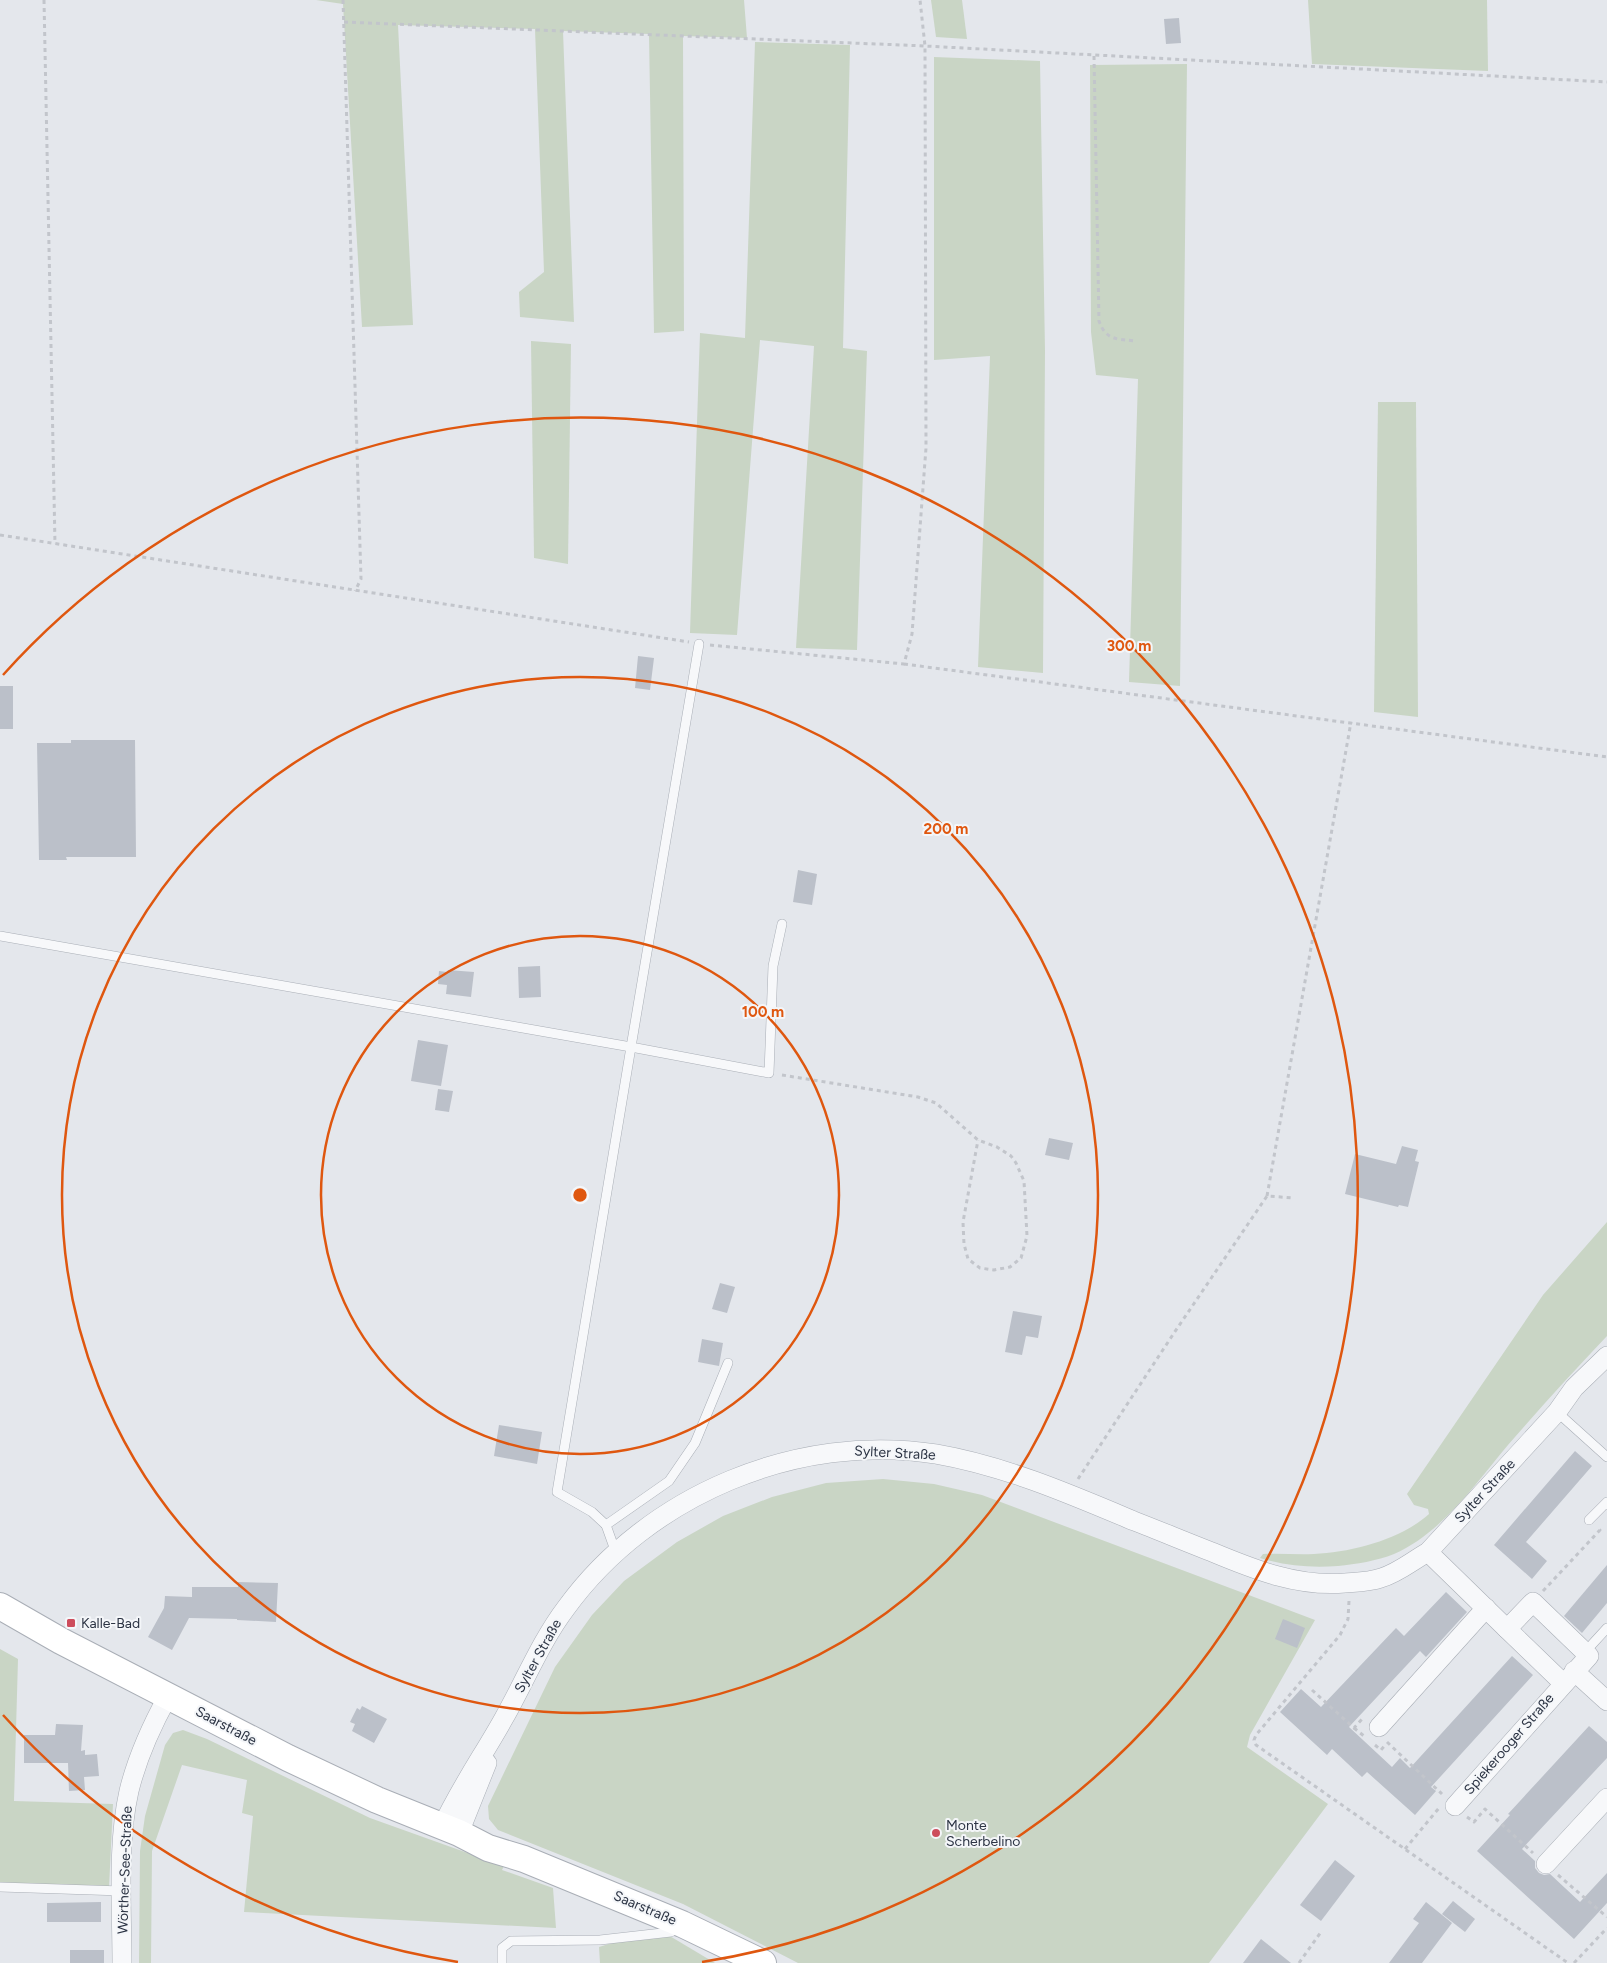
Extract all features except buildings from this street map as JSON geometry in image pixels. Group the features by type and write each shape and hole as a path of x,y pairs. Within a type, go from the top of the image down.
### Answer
{"main road":[{"name":"Saarstraße","path":"0,1606 61,1640 288,1758 377,1800 451,1830 488,1848 524,1859 682,1924 763,1963"}],"street":[{"name":"Sylter Straße","path":"451,1830 504,1717 565,1608 583,1586 616,1554 668,1513 714,1487 771,1466 839,1452 878,1450 950,1457 1012,1473 1260,1572 1314,1584 1348,1582 1378,1568 1408,1563 1428,1552 1558,1412 1574,1388 1603,1361"},
{"name":"Spiekerooger Straße","path":"1428,1552 1507,1629 1569,1677 1607,1700"},
{"path":"1507,1629 1533,1602 1585,1652"},
{"path":"1379,1728 1486,1608"},
{"name":"Spiekerooger Straße","path":"1451,1802 1589,1656 1585,1652"},
{"name":"Wörther-See-Straße","path":"122,1963 123,1838 128,1793 135,1768 153,1724 168,1696"},
{"path":"1546,1864 1607,1798"}],"lane":[{"path":"616,1554 606,1525 592,1512 557,1492 699,644"},
{"path":"0,936 769,1072 773,966 782,924"},
{"path":"606,1525 669,1481 695,1444 728,1363"},
{"path":"1558,1412 1607,1457"},
{"path":"1590,1520 1607,1502"},
{"path":"1585,1652 1607,1628"},
{"path":"0,1887 122,1891"},
{"path":"502,1963 502,1948 511,1941 600,1940 671,1932 682,1924"}],"path":[{"path":"44,0 55,544"},
{"path":"343,0 361,579 355,591"},
{"path":"904,664 912,634 926,448 925,46 920,0"},
{"path":"344,22 925,46 1607,82"},
{"path":"1094,56 1099,321 1102,330 1112,338 1136,341"},
{"path":"0,535 699,644 904,664 1607,757"},
{"path":"1068,1494 1267,1196 1351,722"},
{"path":"769,1072 918,1097 936,1103 978,1140 997,1147 1011,1156 1024,1181 1027,1236 1021,1258 1010,1267 994,1270 980,1268 968,1259 964,1244 962,1222 978,1140"},
{"path":"1267,1196 1294,1198"},
{"path":"1533,1602 1600,1530 1590,1520"},
{"path":"1348,1582 1348,1619 1340,1635 1285,1698 1254,1740 1256,1745 1568,1963"},
{"path":"1312,1690 1354,1728 1366,1715 1391,1738 1387,1743 1474,1822 1486,1809"},
{"path":"1405,1849 1451,1802"},
{"path":"1574,1963 1607,1928"},
{"path":"1298,1963 1321,1932"}],"green space":[{"path":"316,0 744,0 747,38 683,36 684,331 654,333 649,34 563,31 574,322 520,317 519,292 544,272 535,29 398,25 413,325 362,327 343,4"},
{"path":"931,0 962,0 967,39 936,37"},
{"path":"1308,0 1487,0 1488,71 1312,64"},
{"path":"755,42 850,45 843,348 867,351 857,650 796,648 814,346 760,340 737,635 690,633 700,333 745,338"},
{"path":"934,57 1040,61 1045,351 1043,673 978,667 990,356 934,360"},
{"path":"1187,64 1180,686 1129,682 1138,379 1096,375 1091,332 1090,65"},
{"path":"531,341 571,344 568,564 534,558"},
{"path":"1378,402 1416,402 1418,717 1374,712"},
{"path":"1607,1222 1607,1336 1532,1417 1470,1491 1442,1521 1411,1545 1381,1559 1338,1566 1318,1567 1289,1565 1260,1558 1263,1554 1329,1553 1375,1543 1404,1531 1429,1514 1428,1509 1414,1505 1407,1494 1543,1295"},
{"path":"883,1479 934,1484 982,1495 1315,1620 1250,1735 1247,1747 1328,1804 1209,1963 798,1963 683,1904 498,1830 489,1819 488,1806 555,1667 592,1615 624,1581 677,1542 723,1516 772,1497 826,1483"},
{"path":"0,1649 18,1659 14,1801 113,1804 109,1888 0,1886"},
{"path":"183,1730 207,1739 370,1818 504,1866 502,1870 553,1888 556,1928 244,1912 253,1816 242,1813 247,1780 182,1765 152,1851 151,1963 139,1963 140,1851 145,1816 165,1745 173,1733"},
{"path":"658,1929 715,1963 600,1963 599,1947"}],"place":[{"name":"Kalle-Bad","path":"71,1623"},
{"name":"Monte Scherbelino","path":"936,1833"}]}
